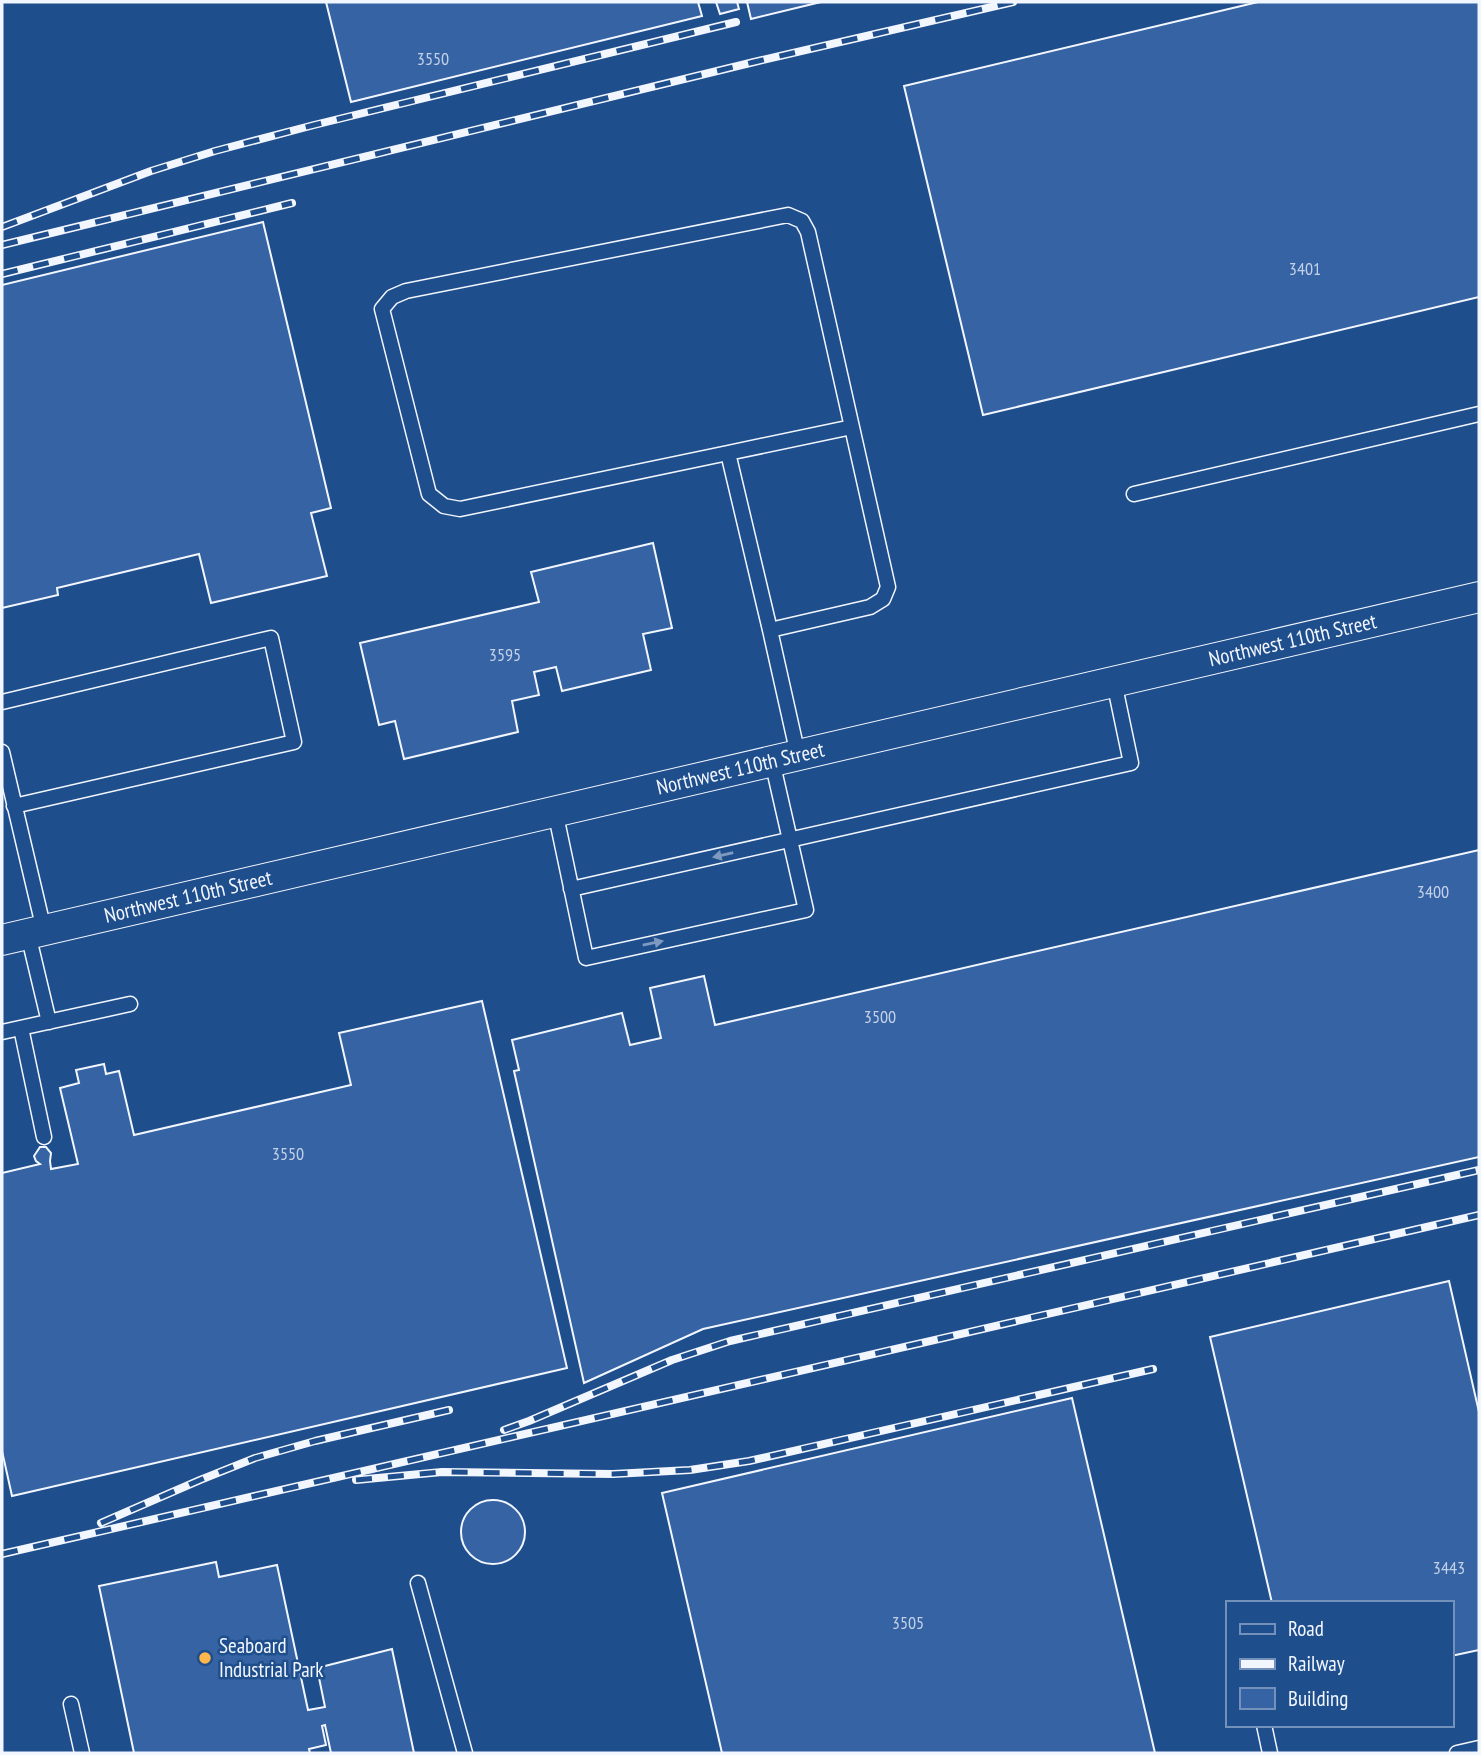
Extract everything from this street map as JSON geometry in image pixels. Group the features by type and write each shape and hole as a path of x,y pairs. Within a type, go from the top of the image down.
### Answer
{"street":[{"name":"Northwest 110th Street","path":"24,934 1479,597"}],"lane":[{"path":"770,630 870,607 883,599 888,587 852,427 808,232 802,221 788,215 406,291 392,298 382,309 429,494 444,506 460,509 852,427"},
{"path":"1133,494 1479,414"},
{"path":"555,811 586,958 806,910 789,840 785,758 770,630 728,453"},
{"path":"2,702 271,638 295,742 15,806"},
{"path":"571,889 1131,763 1114,682"},
{"path":"2,752 15,806 24,934 49,1022"},
{"path":"2,1032 130,1004"},
{"path":"20,1028 44,1137"},
{"path":"418,1583 465,1753"},
{"path":"71,1704 82,1753"},
{"path":"1264,1727 1270,1753"},
{"path":"1457,1753 1479,1748"}],"building":[{"path":"326,2 698,2 702,16 351,102"},
{"path":"716,2 737,2 739,9 720,14"},
{"path":"747,2 821,2 751,19"},
{"path":"1258,2 1479,2 1479,297 983,415 904,86"},
{"path":"263,222 331,508 311,513 327,576 211,603 199,554 57,588 58,595 2,608 2,285"},
{"path":"653,543 672,628 643,634 651,670 562,691 556,667 534,672 539,695 512,701 518,732 404,759 395,721 379,725 360,643 539,602 531,572"},
{"path":"1479,850 1479,1157 703,1329 584,1383 514,1071 519,1070 512,1040 622,1013 630,1045 661,1038 650,988 704,976 715,1025"},
{"path":"482,1001 567,1368 12,1496 2,1451 2,1173 40,1164 34,1156 40,1147 46,1147 51,1153 51,1169 78,1164 60,1088 79,1083 76,1070 104,1064 106,1074 119,1071 134,1135 351,1085 339,1033"},
{"path":"1449,1281 1479,1412 1479,1650 1453,1656 1453,1601 1272,1601 1210,1337"},
{"path":"1072,1398 1155,1753 722,1753 662,1493"},
{"path":"493,1500 511,1506 519,1514 525,1532 519,1550 511,1558 493,1564 475,1558 467,1550 461,1532 467,1514 475,1506"},
{"name":"Seaboard Industrial Park","path":"216,1562 219,1577 277,1565 308,1710 325,1707 317,1668 392,1649 414,1753 331,1753 325,1725 322,1726 326,1745 309,1749 310,1753 134,1753 99,1586"}],"railway":[{"path":"2,245 754,62 1013,2"},
{"path":"2,227 151,171 215,151 736,22"},
{"path":"2,274 292,203"},
{"path":"504,1430 672,1360 730,1341 1479,1170"},
{"path":"2,1554 1479,1215"},
{"path":"356,1480 442,1472 613,1474 690,1470 749,1461 1153,1369"},
{"path":"101,1523 255,1458 449,1410"}],"place":[{"name":"Seaboard Industrial Park","path":"205,1658"}]}
